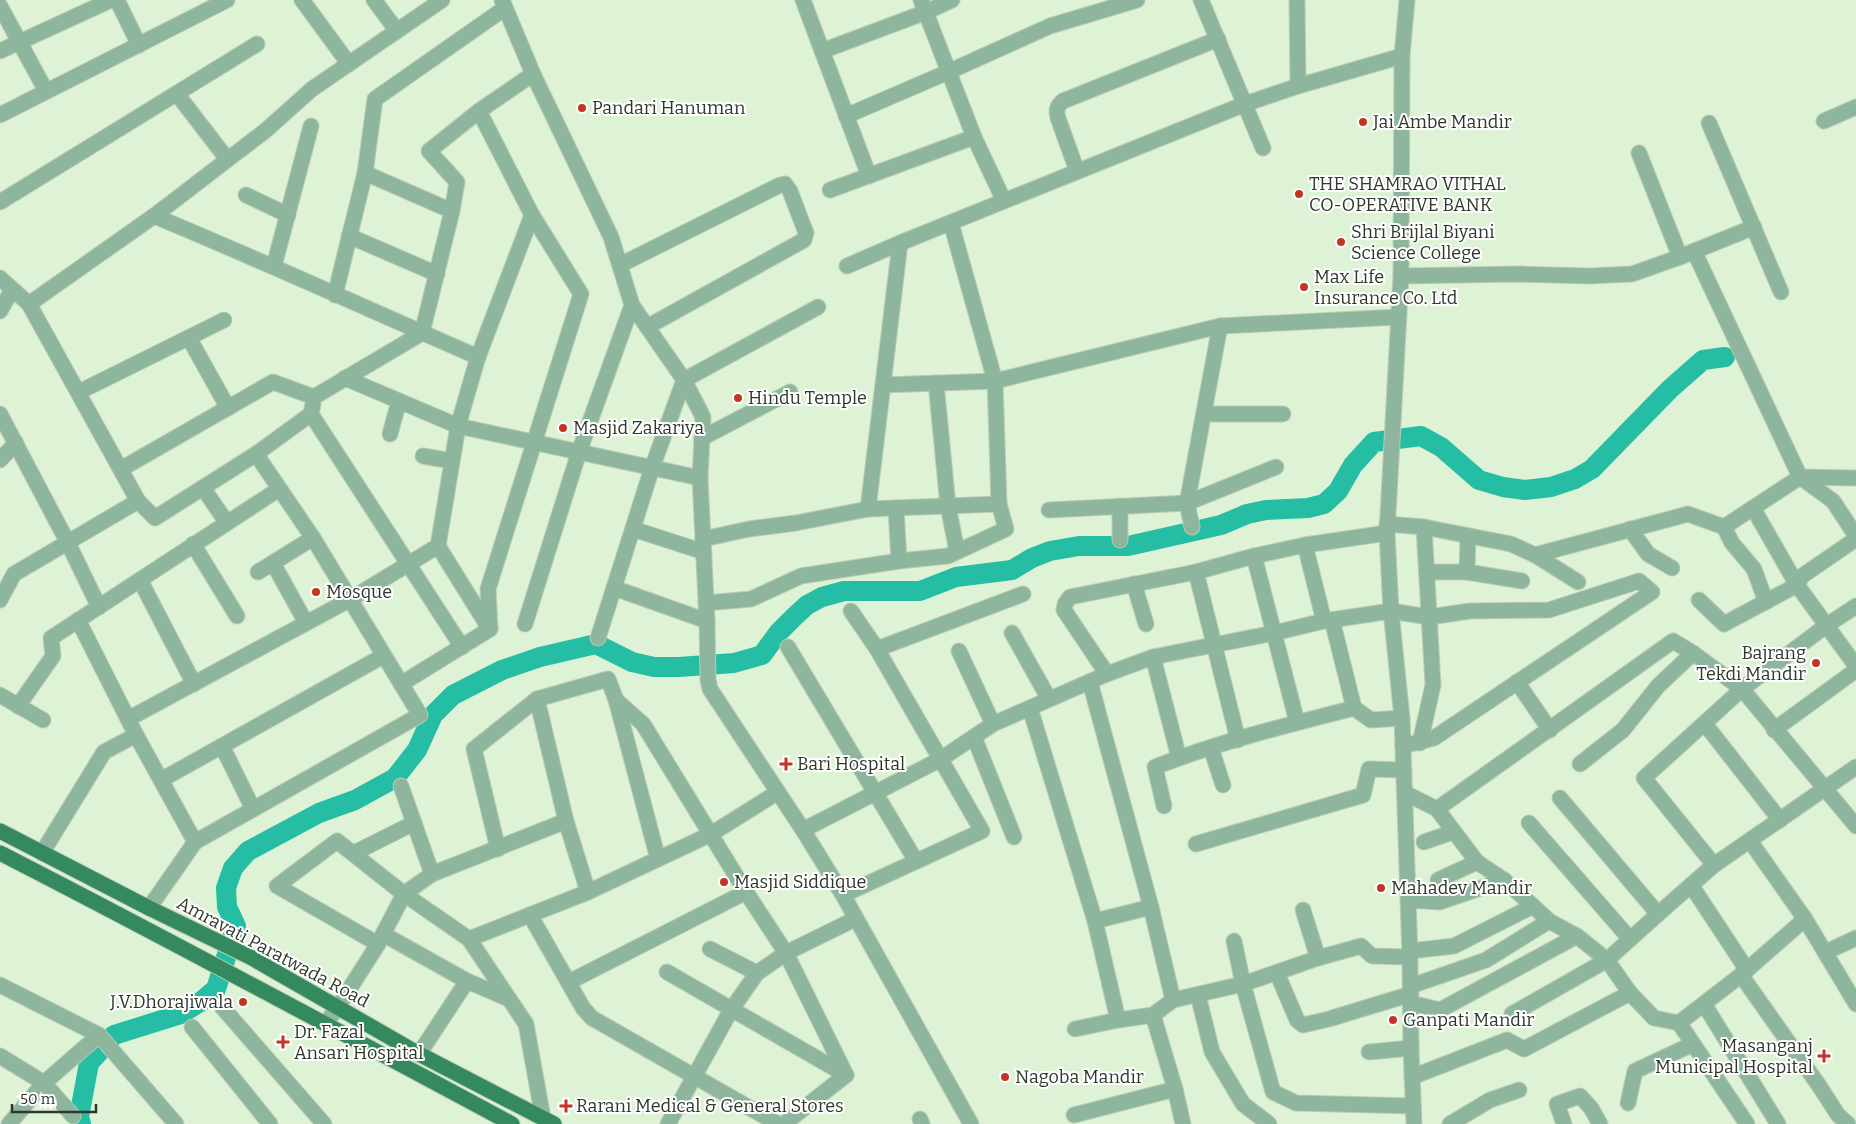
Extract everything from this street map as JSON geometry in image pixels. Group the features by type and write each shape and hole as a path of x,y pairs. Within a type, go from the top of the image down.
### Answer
{"main road":[{"name":"Amravati Paratwada Road","path":"0,831 149,908 250,957 468,1081 549,1121"},
{"path":"0,853 158,933 212,964 512,1124"}],"street":[{"path":"0,51 111,0"},
{"path":"117,0 139,45"},
{"path":"0,115 227,0"},
{"path":"302,0 349,64"},
{"path":"374,0 397,31"},
{"path":"29,304 154,216 265,132 312,90 442,0"},
{"path":"803,0 869,176"},
{"path":"822,51 923,6 952,0"},
{"path":"846,116 1050,26 1137,0"},
{"path":"1201,0 1263,148"},
{"path":"1297,0 1298,86"},
{"path":"1411,1 1402,56 1401,276 1387,529 1391,611 1402,718 1414,1124"},
{"path":"335,295 365,173 375,99 503,4 533,74 611,237 632,305 684,380 703,417 700,478 708,680 710,690 803,830 843,895 971,1124"},
{"path":"0,6 46,92"},
{"path":"923,6 974,138 1004,201"},
{"path":"1077,171 1058,118 1057,111 1063,101 1218,39"},
{"path":"0,202 257,44"},
{"path":"847,266 1245,104 1298,86 1402,56"},
{"path":"462,648 311,414 314,397 422,333 452,211 456,182 429,151 479,111 533,74"},
{"path":"178,94 228,159"},
{"path":"1824,121 1856,107"},
{"path":"479,111 532,215 581,294 488,589 490,629"},
{"path":"1709,123 1781,292"},
{"path":"274,266 311,126"},
{"path":"830,190 974,138"},
{"path":"1639,153 1687,254 1748,366 1800,477 1832,501 1856,537 1802,576 1797,585 1724,624 1699,600"},
{"path":"365,173 452,211"},
{"path":"620,265 780,185 785,184 790,191 806,233 804,240 647,327"},
{"path":"246,195 288,215"},
{"path":"490,629 438,546 458,426 478,356 532,215"},
{"path":"154,216 274,266 335,295 478,356"},
{"path":"706,603 755,598 801,576 899,561 948,556 1006,529 999,504 995,381 951,223"},
{"path":"1401,276 1519,274 1589,276 1632,274 1754,227"},
{"path":"349,236 437,274"},
{"path":"868,509 900,243"},
{"path":"0,278 29,304 138,501 155,518 256,454 311,414"},
{"path":"0,312 12,290"},
{"path":"525,624 579,452 632,305"},
{"path":"598,638 652,468 684,380 818,307"},
{"path":"883,385 995,381 1220,326 1398,317"},
{"path":"79,392 224,320"},
{"path":"1192,527 1187,502 1220,326"},
{"path":"189,338 228,408"},
{"path":"345,378 458,426 700,478"},
{"path":"121,469 273,382 314,397"},
{"path":"936,383 948,506 957,551"},
{"path":"702,438 790,392"},
{"path":"390,434 399,401"},
{"path":"0,414 68,543 98,607"},
{"path":"1204,414 1283,414"},
{"path":"0,460 16,443"},
{"path":"149,908 194,842 420,715 313,538 256,454"},
{"path":"423,456 452,461"},
{"path":"1049,510 1187,502 1276,467"},
{"path":"1724,527 1800,477 1856,478"},
{"path":"203,488 226,523"},
{"path":"18,706 53,656 51,638 279,489"},
{"path":"0,600 14,574 138,501"},
{"path":"633,529 703,546 749,529 796,523 868,509 999,504"},
{"path":"1120,506 1120,540"},
{"path":"896,508 899,561"},
{"path":"1753,508 1797,585 1856,666"},
{"path":"1535,555 1688,514 1724,527 1732,543 1754,569 1766,602"},
{"path":"1420,743 1433,685 1424,527"},
{"path":"1107,674 1066,615 1064,610 1065,604 1070,598 1196,572 1254,556 1305,545 1387,529 1424,527 1511,544 1535,555 1578,582"},
{"path":"1630,530 1648,554 1672,568"},
{"path":"1467,572 1468,536"},
{"path":"258,572 313,538"},
{"path":"193,544 237,616"},
{"path":"1305,545 1354,708 1371,720 1402,718"},
{"path":"128,719 349,600 438,546"},
{"path":"1254,556 1297,722"},
{"path":"273,563 306,623"},
{"path":"1196,572 1238,740"},
{"path":"1427,572 1467,572 1522,582"},
{"path":"140,580 194,684"},
{"path":"803,830 941,759 993,724 1107,674 1153,657 1328,621 1391,611 1429,617 1470,611 1549,610 1639,581 1652,592 1434,738 1403,746"},
{"path":"1134,584 1146,624"},
{"path":"614,588 707,621"},
{"path":"878,649 1024,594"},
{"path":"1714,865 1644,778 1742,690 1827,625 1856,606"},
{"path":"843,895 982,830 878,649 851,611"},
{"path":"78,620 136,735 194,842"},
{"path":"401,684 490,629"},
{"path":"1012,633 1049,699"},
{"path":"1437,808 1550,730 1673,641 1693,653 1742,690 1823,789 1856,826"},
{"path":"788,647 916,861"},
{"path":"959,651 993,724"},
{"path":"1580,764 1623,730 1658,686 1693,653"},
{"path":"161,780 384,656"},
{"path":"1153,657 1179,758"},
{"path":"1774,730 1856,670"},
{"path":"498,849 474,749 537,698 608,679 616,700 658,859"},
{"path":"1090,682 1151,907 1173,1000"},
{"path":"1517,682 1550,730"},
{"path":"0,695 43,720"},
{"path":"537,698 566,821 588,892"},
{"path":"616,700 643,724 746,892 786,953 846,1074"},
{"path":"1030,708 1095,921 1118,1020"},
{"path":"1164,806 1155,767 1297,722 1354,708"},
{"path":"1705,724 1780,820"},
{"path":"42,853 104,752 136,735"},
{"path":"974,737 1014,837"},
{"path":"222,746 253,809"},
{"path":"1211,748 1223,784"},
{"path":"1512,1014 1607,960 1714,865 1856,767"},
{"path":"1196,844 1363,796 1369,769 1404,770"},
{"path":"401,786 432,874"},
{"path":"469,939 588,892 711,834 778,792"},
{"path":"1405,793 1437,808 1477,862 1504,880 1549,921 1577,936 1607,960 1630,993 1654,1018 1679,1023 1747,1124"},
{"path":"1560,798 1658,914"},
{"path":"325,1024 338,1007 380,939 404,894 432,874 566,821"},
{"path":"1529,822 1630,939"},
{"path":"354,853 414,823"},
{"path":"1424,842 1453,832"},
{"path":"510,999 467,981 380,939 276,886 337,841 404,894 469,939 510,999 526,1024 549,1121"},
{"path":"1750,841 1805,919 1856,1004"},
{"path":"1438,880 1477,862"},
{"path":"1408,900 1440,902 1504,880"},
{"path":"1691,885 1744,972 1838,1115 1848,1124"},
{"path":"569,982 746,892"},
{"path":"1075,1029 1118,1020 1153,1016 1173,1000 1243,984 1318,958 1361,946 1372,956 1410,954 1454,946 1533,906"},
{"path":"1095,921 1151,907"},
{"path":"1303,910 1318,958"},
{"path":"530,915 586,1012 592,1018 778,1124"},
{"path":"668,1124 731,1010 757,974 786,953 856,919"},
{"path":"1679,1023 1744,972 1805,919"},
{"path":"1277,973 1297,1020 1303,1025 1411,994 1486,960 1549,921"},
{"path":"1411,994 1440,1010 1577,936"},
{"path":"1826,952 1856,938"},
{"path":"1234,941 1243,984 1273,1092 1296,1104 1413,1106"},
{"path":"710,949 757,974"},
{"path":"667,972 846,1074"},
{"path":"419,1054 467,981"},
{"path":"0,984 101,1038 176,1124"},
{"path":"1412,1077 1507,1040 1524,1049 1630,993"},
{"path":"1198,995 1212,1052 1243,1104 1269,1124"},
{"path":"1704,1004 1778,1124"},
{"path":"222,1007 324,1124"},
{"path":"1153,1016 1175,1089 1183,1124"},
{"path":"192,1027 270,1124"},
{"path":"9,1124 44,1083 101,1038"},
{"path":"1628,1103 1635,1072 1693,1044"},
{"path":"1369,1052 1411,1048"},
{"path":"0,1056 44,1083 73,1116"},
{"path":"784,1124 846,1074"},
{"path":"1074,1115 1175,1089"},
{"path":"1450,1124 1490,1100 1519,1090"},
{"path":"1564,1124 1558,1104 1580,1096 1591,1108 1600,1124"}],"waterway":[{"path":"81,1124 79,1117 89,1063 114,1035 181,1014 216,989 236,926 227,907 226,888 233,868 248,851 319,813 355,800 395,778 417,750 433,715 453,695 502,670 540,657 596,644 632,662 654,667 734,663 762,655 779,632 807,605 822,597 844,591 920,591 956,577 1012,570 1032,558 1050,551 1079,546 1128,546 1221,525 1247,514 1266,510 1308,508 1324,504 1338,491 1353,465 1374,442 1421,436 1441,447 1479,480 1503,487 1525,490 1551,487 1575,479 1592,469 1670,389 1703,360 1725,357"}],"place":[{"name":"Pandari Hanuman","path":"582,108"},
{"name":"Jai Ambe Mandir","path":"1363,122"},
{"name":"THE SHAMRAO VITHAL CO-OPERATIVE BANK","path":"1299,194"},
{"name":"Shri Brijlal Biyani Science College","path":"1341,242"},
{"name":"Max Life Insurance Co. Ltd","path":"1304,287"},
{"name":"Hindu Temple","path":"738,398"},
{"name":"Masjid Zakariya","path":"563,428"},
{"name":"Mosque","path":"316,592"},
{"name":"Bajrang Tekdi Mandir","path":"1816,663"},
{"name":"Bari Hospital","path":"786,764"},
{"name":"Masjid Siddique","path":"724,882"},
{"name":"Mahadev Mandir","path":"1381,888"},
{"name":"J.V.Dhorajiwala","path":"243,1002"},
{"name":"Ganpati Mandir","path":"1393,1020"},
{"name":"Dr. Fazal Ansari Hospital","path":"283,1042"},
{"name":"Masanganj Municipal Hospital","path":"1824,1056"},
{"name":"Nagoba Mandir","path":"1005,1077"},
{"name":"Rarani Medical & General Stores","path":"566,1106"}]}
